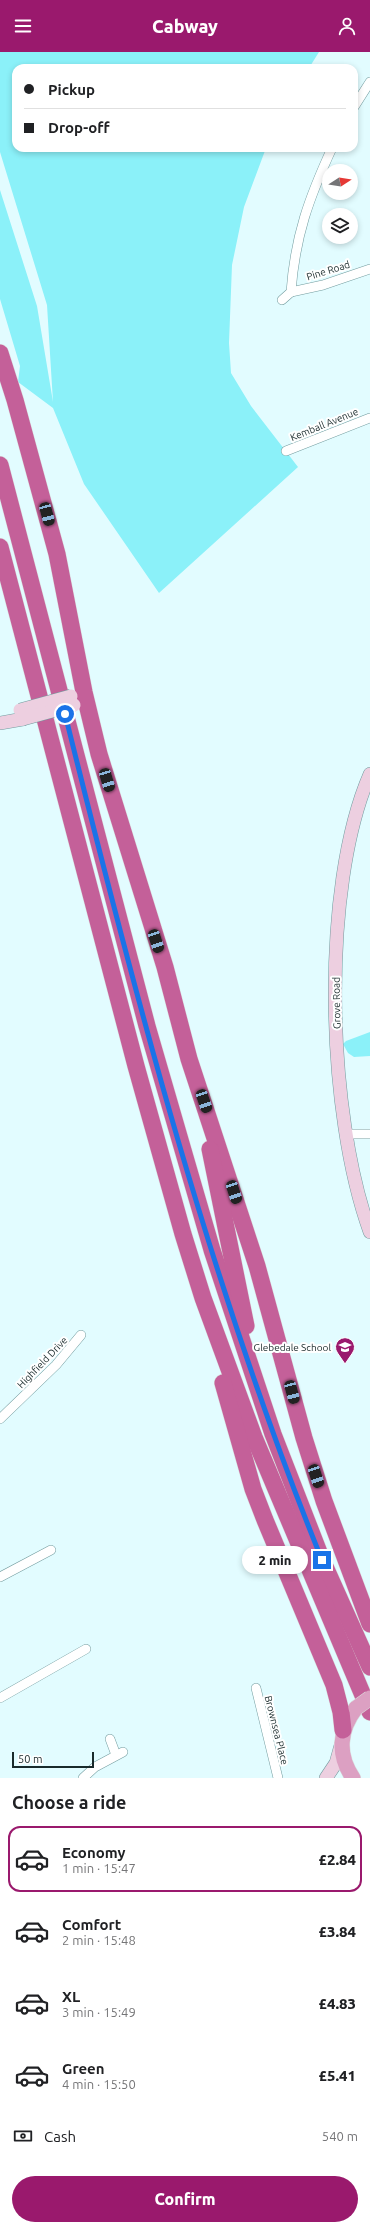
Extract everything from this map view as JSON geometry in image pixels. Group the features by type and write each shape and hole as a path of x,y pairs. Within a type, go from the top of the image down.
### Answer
{"highway":[{"path":"0,353 15,400 57,554 79,699 99,754 165,967 190,1059 257,1266 306,1445 324,1501 370,1624"},
{"path":"0,465 170,1109 233,1318 300,1506 370,1667"},
{"path":"0,547 140,1081 203,1298 220,1373 253,1488 334,1685 341,1712 342,1738"},
{"path":"0,563 11,591"},
{"path":"190,1059 243,1312 300,1506"},
{"path":"203,1298 259,1450 363,1710"}],"main road":[{"path":"353,1778 345,1765 342,1738 370,1698"}],"street":[{"path":"358,101 370,82"},
{"path":"282,300 291,292 294,256 305,213 330,152"},
{"name":"Pine Road","path":"291,292 323,285 370,269"},
{"name":"Kemball Avenue","path":"286,451 370,418"},
{"path":"0,723 21,715 79,699"},
{"path":"0,718 21,715"},
{"name":"Grove Road","path":"370,775 357,805 349,847 342,887 335,972 336,1026 341,1091 347,1134 363,1212 370,1232"},
{"path":"347,1134 370,1134"},
{"name":"Highfield Drive","path":"0,1419 56,1365 81,1335"},
{"path":"0,1577 51,1550"},
{"path":"0,1698 86,1649"},
{"name":"Brownsea Place","path":"256,1688 278,1778"},
{"path":"326,1778 336,1763 342,1738"},
{"path":"82,1778 95,1767 120,1754 110,1739"}],"shaded area":[{"path":"0,52 319,52 312,64 12,64 12,152 265,152 244,207 232,265 229,343 231,373 251,406 298,467 159,593 84,484 53,408 18,382 20,366 0,299 0,190 37,306 53,402 47,305 0,152"},
{"path":"370,1032 370,1056 354,1057 348,1053 343,1044 346,1041"}],"place":[{"name":"Glebedale School","path":"345,1364"}],"route":[{"path":"65,714 150,1040 204,1224 233,1318 273,1434 322,1560"}]}
